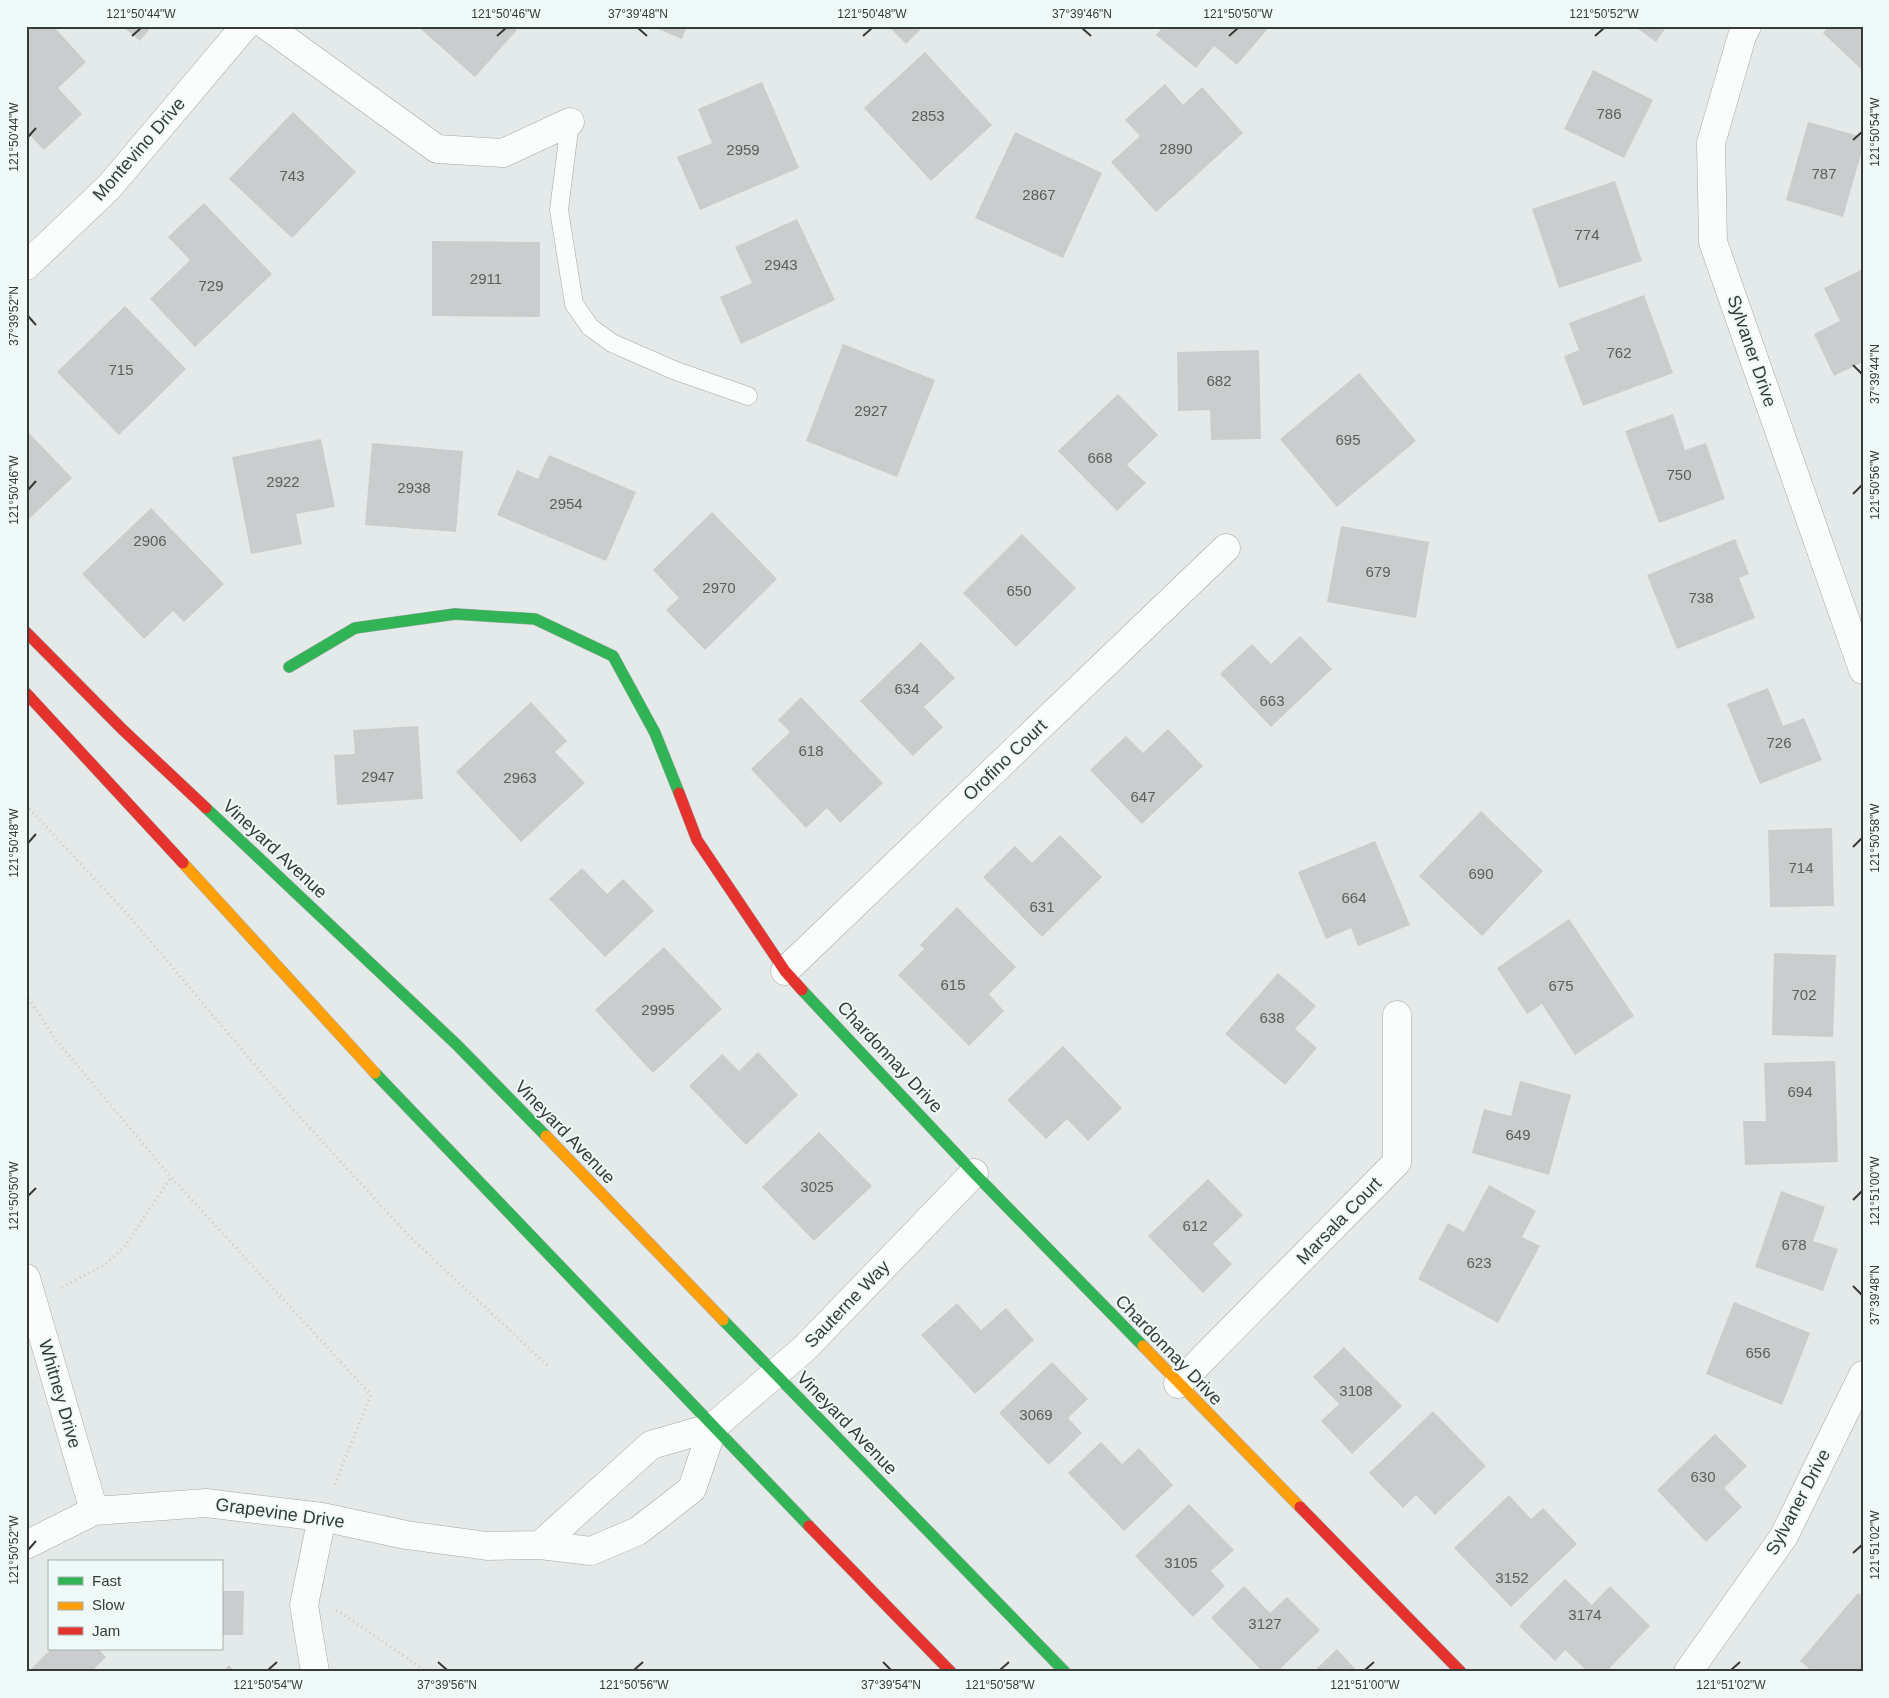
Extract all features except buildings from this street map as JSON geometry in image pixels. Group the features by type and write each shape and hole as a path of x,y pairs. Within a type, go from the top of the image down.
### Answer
{"street":[{"name":"Montevino Drive","path":"26,266 109,187 245,26"},
{"path":"267,26 438,149 503,153 570,122"},
{"name":"Sylvaner Drive","path":"1747,26 1742,36 1710,142 1713,242 1862,667"},
{"name":"Orofino Court","path":"785,971 1226,548"},
{"name":"Chardonnay Drive","path":"289,667 355,628 455,614 535,619 613,656 655,733 697,840 785,971 974,1173 1460,1672"},
{"name":"Vineyard Avenue","path":"26,632 122,729 457,1045 1065,1672"},
{"path":"26,693 70,738 316,1011 713,1427 951,1672"},
{"name":"Marsala Court","path":"1178,1384 1397,1162 1397,1015"},
{"name":"Sauterne Way","path":"713,1427 804,1349 974,1173"},
{"name":"Whitney Drive","path":"30,1290 94,1511"},
{"name":"Sylvaner Drive","path":"1688,1672 1784,1536 1863,1375"},
{"path":"540,1545 651,1446 713,1427"},
{"name":"Grapevine Drive","path":"26,1545 94,1511 206,1503 322,1517 406,1535 487,1546 540,1545 591,1551 638,1531 692,1489 713,1427"},
{"path":"315,1672 304,1605 322,1517"}],"lane":[{"path":"570,122 559,210 574,304 590,327 612,343 676,371 748,396"}],"path":[{"path":"26,805 129,916 287,1103 409,1236 548,1366"},
{"path":"26,994 55,1039 172,1177 371,1394 322,1517"},
{"path":"30,1290 105,1265 125,1246 172,1177"},
{"path":"304,1605 340,1612 427,1672"}],"traffic: fast":[{"path":"289,667 355,628 455,614 535,619 613,656 655,733 679,793"},
{"path":"206,808 457,1045 546,1136"},
{"path":"802,990 974,1173 1143,1346"},
{"path":"375,1073 809,1526"},
{"path":"723,1320 1065,1672"}],"traffic: slow":[{"path":"183,863 375,1073"},
{"path":"546,1136 723,1320"},
{"path":"1143,1346 1300,1507"}],"traffic: jam":[{"path":"26,632 122,729 206,808"},
{"path":"26,693 183,863"},
{"path":"679,793 697,840 785,971 802,990"},
{"path":"1300,1507 1461,1672"},
{"path":"809,1526 951,1672"}]}
